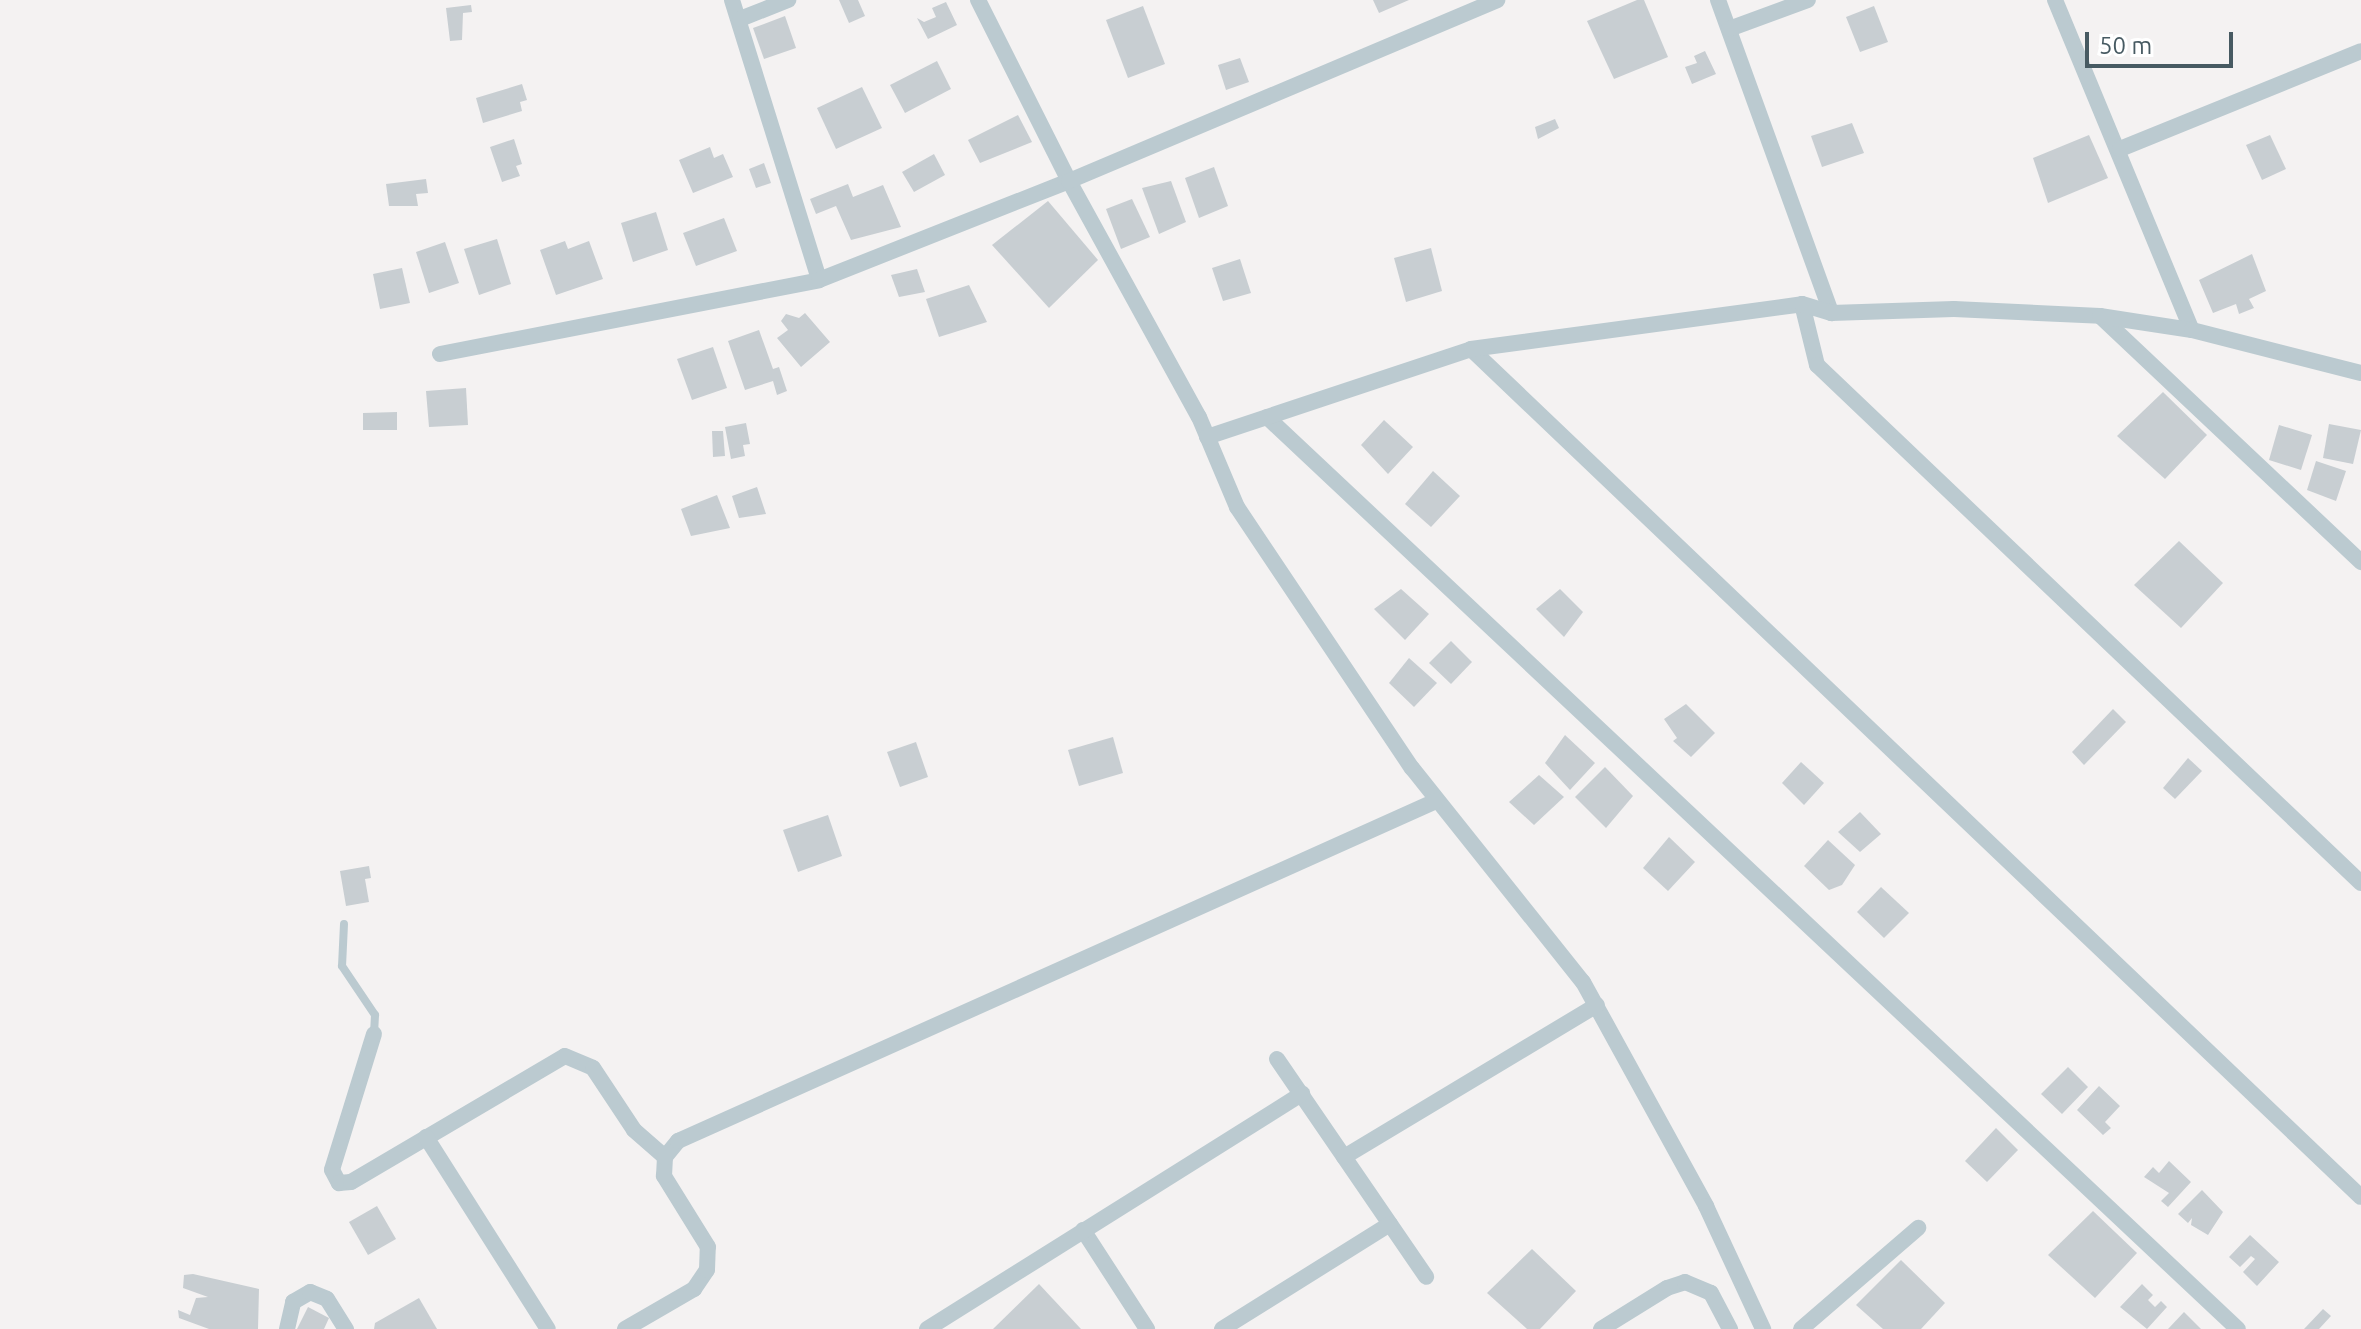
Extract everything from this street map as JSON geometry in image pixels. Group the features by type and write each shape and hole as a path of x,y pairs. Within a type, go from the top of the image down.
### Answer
{"street":[{"path":"732,0 819,280"},
{"path":"740,19 788,0"},
{"path":"978,0 1069,181 1207,437 1237,507 1436,801 1546,933 1597,1005 1718,1229 1763,1329"},
{"path":"440,354 819,280 1069,181 1497,0"},
{"path":"1718,0 1831,313"},
{"path":"1729,29 1808,0"},
{"path":"2055,0 2120,149 2192,330"},
{"path":"2120,149 2361,51"},
{"path":"1207,437 1471,349 1802,304 1831,313 1954,309 2100,316 2192,330 2361,373"},
{"path":"1802,304 1817,365 2361,883"},
{"path":"2100,316 2361,562"},
{"path":"1471,349 2361,1197"},
{"path":"1267,417 2238,1329"},
{"path":"625,1329 694,1289 707,1270 708,1247 666,1182 665,1157 678,1141 1436,801"},
{"path":"1344,1157 1597,1005"},
{"path":"374,1034 333,1178 351,1182 554,1058 575,1056 593,1068 634,1130 665,1157"},
{"path":"1277,1059 1426,1277"},
{"path":"927,1329 1302,1094"},
{"path":"426,1137 548,1329"},
{"path":"1222,1329 1390,1224"},
{"path":"1801,1329 1918,1228"},
{"path":"1083,1230 1147,1329"},
{"path":"1601,1329 1685,1282 1711,1293 1730,1329"},
{"path":"287,1329 293,1302 310,1292 327,1299 346,1329"}],"lane":[{"path":"344,924 342,966 375,1015 374,1034"}],"building":[{"path":"839,0 858,0 865,16 849,23"},
{"path":"1373,0 1409,0 1379,13"},
{"path":"1637,0 1644,0 1668,57 1614,79 1587,21"},
{"path":"946,2 957,25 928,39 917,18 924,22 936,17 932,8"},
{"path":"471,5 472,12 463,13 462,40 450,41 446,8"},
{"path":"1143,6 1165,64 1128,78 1106,20"},
{"path":"1874,6 1888,42 1860,52 1846,17"},
{"path":"785,16 796,48 764,59 753,28"},
{"path":"1705,51 1716,74 1692,84 1685,67 1697,63 1694,56"},
{"path":"1240,58 1249,82 1226,90 1218,65"},
{"path":"937,61 951,89 905,113 890,85"},
{"path":"522,84 527,100 520,102 522,111 483,123 476,98"},
{"path":"862,87 882,128 836,149 817,108"},
{"path":"1018,115 1032,142 980,163 968,140"},
{"path":"1555,119 1559,128 1538,139 1535,127"},
{"path":"1852,123 1864,153 1822,167 1811,136"},
{"path":"2089,135 2108,178 2048,203 2033,158"},
{"path":"2270,135 2286,169 2262,180 2246,145"},
{"path":"514,139 522,164 516,166 520,176 502,182 490,147"},
{"path":"710,147 714,158 723,154 733,177 693,193 679,160"},
{"path":"934,154 945,175 914,192 902,172"},
{"path":"764,163 771,183 756,188 749,169"},
{"path":"1214,167 1228,206 1199,218 1185,178"},
{"path":"426,179 428,193 416,194 418,206 389,206 386,184"},
{"path":"1171,181 1186,222 1159,234 1142,188"},
{"path":"848,184 853,197 883,185 901,227 851,240 836,206 816,214 810,199"},
{"path":"1132,199 1150,237 1121,249 1106,209"},
{"path":"1048,201 1098,260 1049,308 992,245"},
{"path":"656,212 668,250 633,262 621,223"},
{"path":"724,218 737,251 696,266 683,233"},
{"path":"497,239 511,284 479,295 464,249"},
{"path":"565,241 568,249 589,241 603,279 556,295 540,250"},
{"path":"445,242 459,283 429,293 416,252"},
{"path":"1431,248 1442,291 1406,302 1394,258"},
{"path":"2252,254 2266,291 2249,299 2254,308 2239,314 2236,304 2213,313 2199,280"},
{"path":"1240,259 1251,293 1223,301 1212,268"},
{"path":"402,268 410,303 380,309 373,274"},
{"path":"917,269 925,292 899,297 891,275"},
{"path":"969,285 987,322 939,337 926,299"},
{"path":"805,313 830,342 801,367 777,338 788,330 781,321 786,314 799,318"},
{"path":"759,330 773,369 779,367 787,391 777,395 773,381 745,390 728,341"},
{"path":"713,347 727,388 692,400 677,359"},
{"path":"466,388 468,425 429,427 426,391"},
{"path":"2163,392 2207,435 2165,479 2117,436"},
{"path":"397,412 397,430 363,430 363,413"},
{"path":"1384,420 1413,447 1388,474 1361,445"},
{"path":"746,423 750,444 743,445 745,456 731,459 725,427"},
{"path":"2329,424 2361,430 2353,464 2323,458"},
{"path":"2279,425 2312,435 2301,470 2269,460"},
{"path":"712,431 723,431 725,456 713,457"},
{"path":"2316,461 2346,471 2336,501 2307,490"},
{"path":"1433,471 1460,496 1431,527 1405,504"},
{"path":"757,487 766,514 739,518 732,496"},
{"path":"717,495 730,528 691,536 681,509"},
{"path":"2179,541 2223,583 2181,628 2134,585"},
{"path":"1401,589 1429,614 1405,640 1374,609"},
{"path":"1560,589 1583,612 1564,637 1536,609"},
{"path":"1451,641 1472,662 1451,684 1429,663"},
{"path":"1409,658 1437,683 1414,707 1389,683"},
{"path":"1686,704 1715,733 1691,757 1673,741 1677,738 1664,719"},
{"path":"2113,709 2126,722 2084,765 2072,752"},
{"path":"1565,735 1595,763 1570,790 1545,763"},
{"path":"1113,737 1123,773 1079,786 1068,750"},
{"path":"916,742 928,777 900,787 887,752"},
{"path":"2188,758 2202,771 2175,799 2163,788"},
{"path":"1801,762 1824,783 1804,805 1782,783"},
{"path":"1605,767 1633,796 1606,828 1575,797"},
{"path":"1539,775 1564,797 1534,825 1509,802"},
{"path":"1860,812 1881,834 1860,852 1838,832"},
{"path":"828,815 842,856 798,872 783,830"},
{"path":"1669,837 1695,862 1668,891 1643,868"},
{"path":"1828,840 1855,865 1842,885 1829,890 1804,866"},
{"path":"369,866 371,878 365,879 369,902 346,906 340,871"},
{"path":"1881,887 1909,913 1884,938 1857,912"},
{"path":"2068,1067 2088,1087 2062,1114 2041,1094"},
{"path":"2099,1086 2120,1106 2105,1122 2111,1128 2103,1135 2077,1110"},
{"path":"1996,1128 2018,1150 1987,1182 1965,1161"},
{"path":"2169,1161 2191,1182 2168,1207 2161,1201 2169,1193 2144,1177 2153,1167 2159,1173"},
{"path":"2202,1190 2223,1212 2208,1235 2191,1225 2192,1218 2188,1223 2178,1214"},
{"path":"377,1206 396,1239 368,1255 349,1222"},
{"path":"2093,1211 2137,1253 2095,1298 2048,1255"},
{"path":"2250,1235 2279,1262 2257,1286 2243,1272 2255,1259 2251,1256 2240,1267 2229,1257"},
{"path":"1532,1249 1576,1291 1540,1329 1527,1329 1487,1293"},
{"path":"1901,1260 1945,1303 1921,1329 1883,1329 1856,1305"},
{"path":"193,1274 259,1289 258,1329 209,1329 179,1318 178,1310 190,1315 196,1298 208,1297 183,1288 184,1275"},
{"path":"1039,1284 1081,1329 993,1329"},
{"path":"2142,1284 2153,1295 2148,1300 2155,1307 2161,1301 2167,1307 2147,1329 2120,1307"},
{"path":"419,1298 437,1329 374,1329 375,1323"},
{"path":"308,1307 329,1318 324,1329 297,1329"},
{"path":"2323,1309 2331,1316 2319,1329 2304,1329"},
{"path":"2184,1312 2201,1329 2168,1329"}]}
